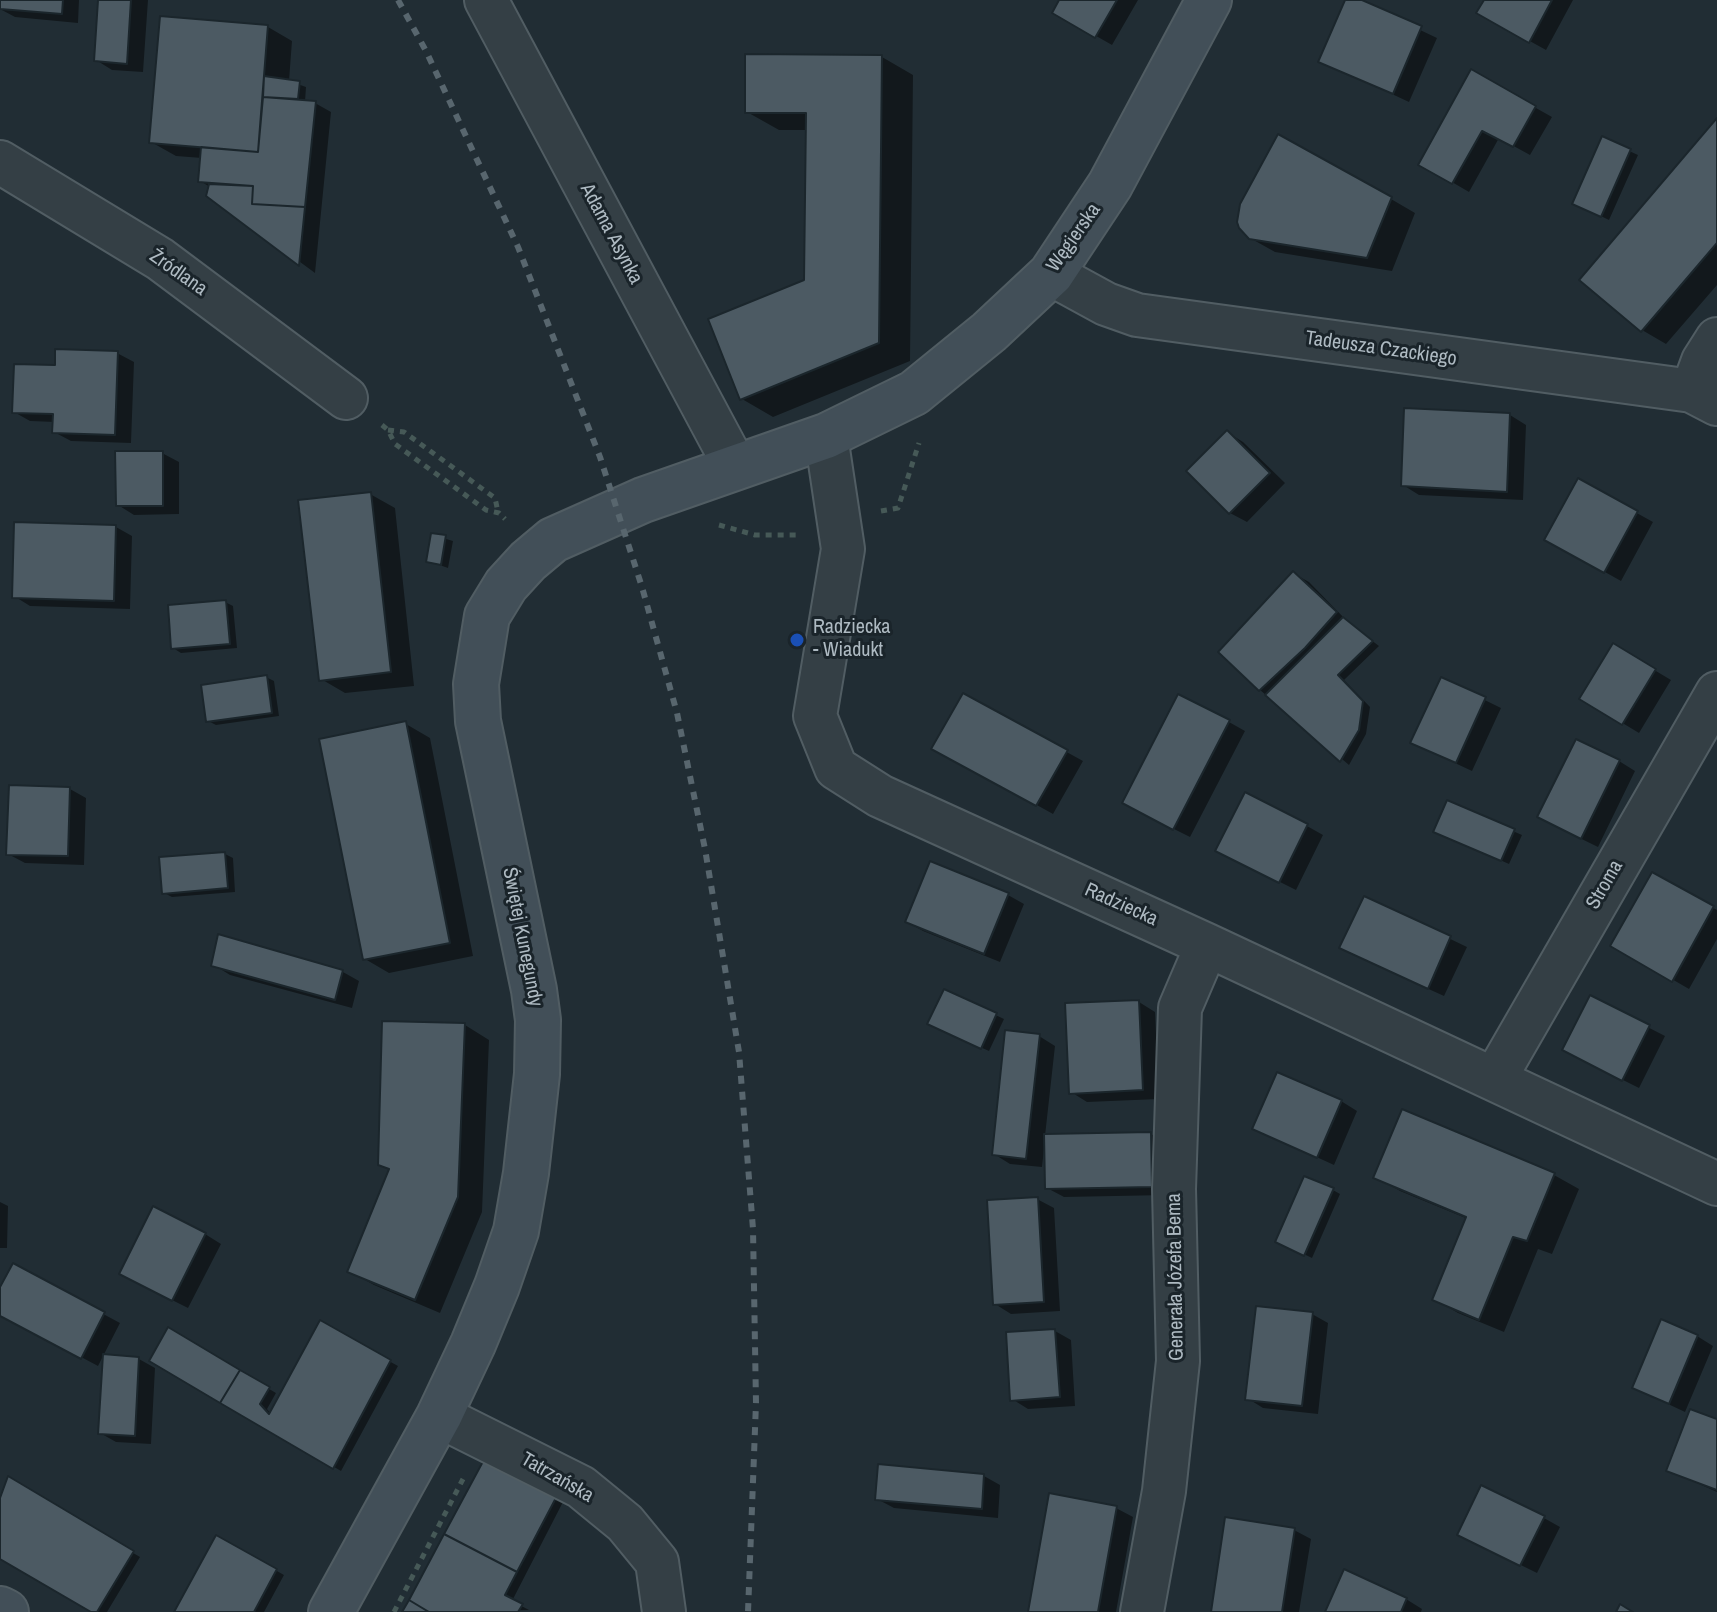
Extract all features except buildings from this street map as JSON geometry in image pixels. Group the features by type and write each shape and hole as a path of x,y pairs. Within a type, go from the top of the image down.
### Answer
{"main road":[{"name":"Węgierska","path":"826,436 914,393 989,332 1051,274 1110,185 1209,0"},
{"name":"Świętej Kunegundy","path":"331,1612 439,1416 497,1286 516,1231 532,1126 538,1020 478,721 476,684 487,616 513,577 553,540 643,500 826,436"},
{"path":"0,1609 6,1612"}],"street":[{"name":"Adama Asynka","path":"486,0 736,468"},
{"name":"Źródlana","path":"0,162 160,259 346,398"},
{"name":"Tadeusza Czackiego","path":"1051,274 1106,304 1137,315 1704,398"},
{"path":"1704,398 1703,361 1717,339"},
{"name":"Radziecka","path":"826,436 843,549 815,716 836,768 880,796 1495,1078 1717,1184"},
{"name":"Stroma","path":"1495,1078 1717,693"},
{"name":"Generała Józefa Bema","path":"1142,1612 1164,1491 1178,1361 1174,1189 1180,1008 1207,945"},
{"name":"Tatrzańska","path":"439,1416 581,1487 625,1523 657,1562 664,1612"}],"path":[{"path":"346,398 388,430 395,444 486,510 499,513 495,498 404,432 388,430"},
{"path":"868,513 898,508 922,435"},
{"path":"717,525 755,535 810,535"},
{"path":"394,1612 448,1504 486,1440"}],"railway":[{"path":"398,0 426,51 518,247 600,457 642,587 677,713 705,849 739,1052 753,1229 756,1403 748,1612"}],"place":[{"name":"Radziecka - Wiadukt","path":"797,640"}]}
